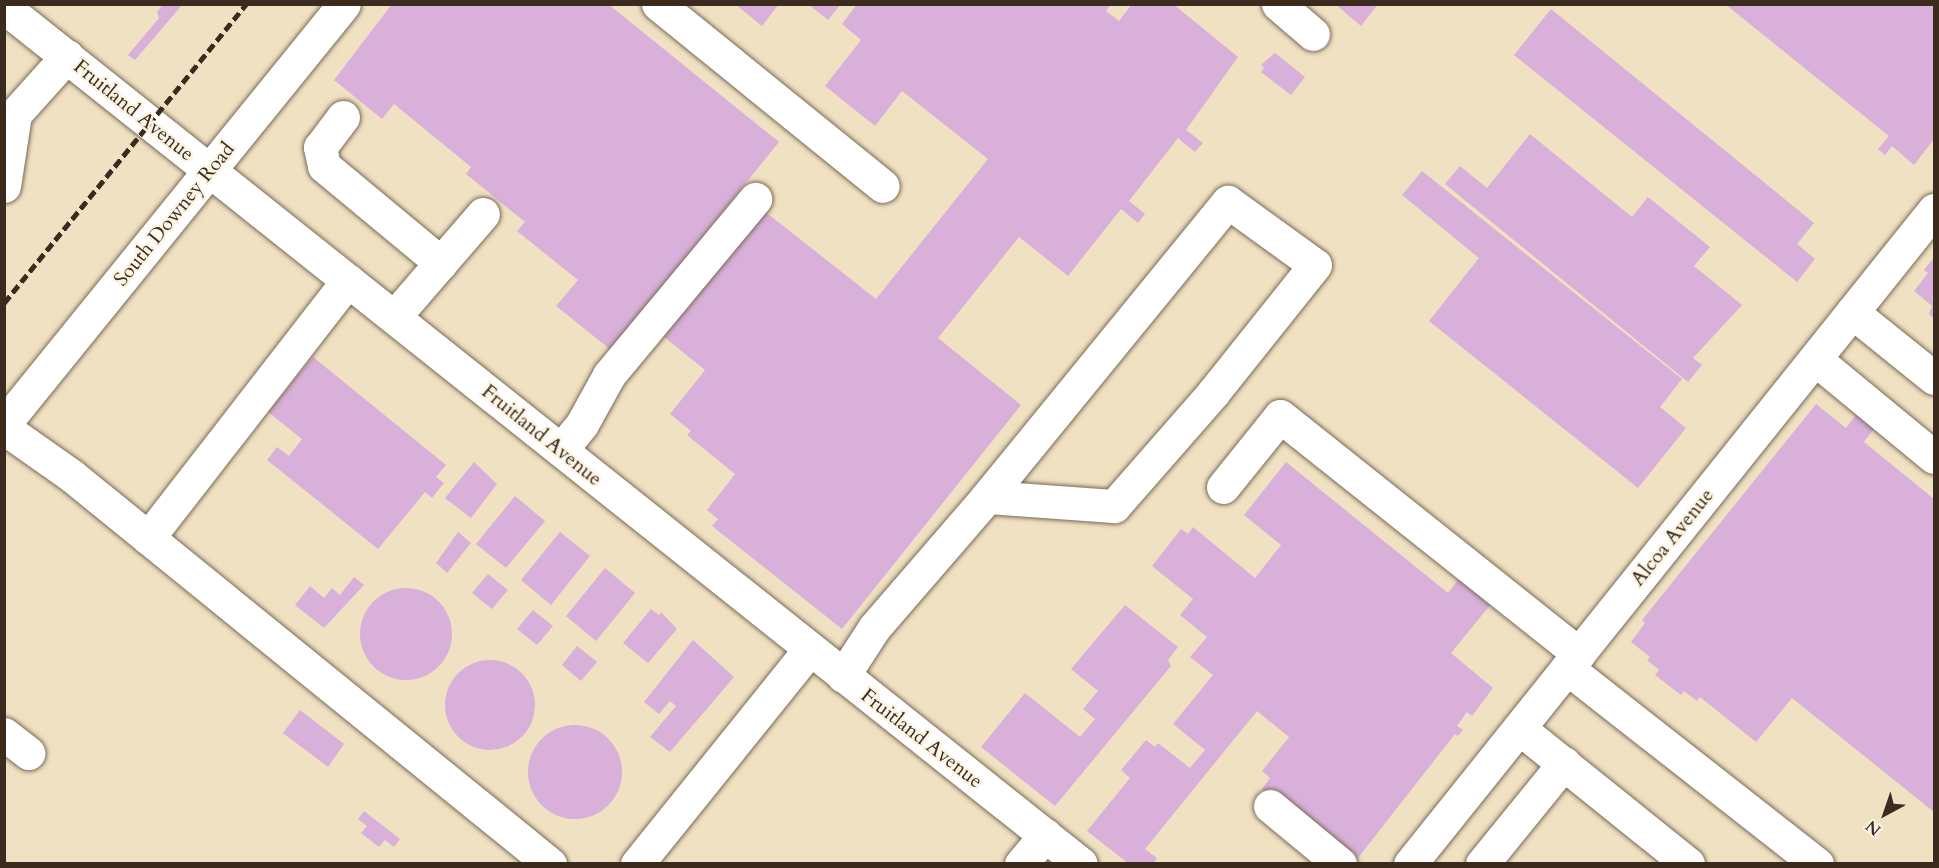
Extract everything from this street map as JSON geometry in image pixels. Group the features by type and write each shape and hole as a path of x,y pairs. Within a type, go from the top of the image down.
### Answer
{"street":[{"name":"South Downey Road","path":"4,426 344,4"},
{"path":"658,4 883,186"},
{"path":"1278,4 1313,34"},
{"name":"Fruitland Avenue","path":"4,7 1081,864"},
{"path":"4,186 10,110 67,56"},
{"path":"343,117 320,147 324,166 441,263"},
{"path":"561,450 582,424 609,375 755,198"},
{"path":"843,676 874,628 987,497 1228,202 1315,265 1213,393 1114,506 987,497"},
{"name":"Alcoa Avenue","path":"1410,864 1935,210"},
{"path":"394,317 483,214"},
{"path":"148,538 348,280"},
{"path":"1852,312 1935,378"},
{"path":"1815,359 1935,457"},
{"path":"1223,487 1280,416 1817,864"},
{"path":"4,426 148,538 550,864"},
{"path":"637,864 810,649"},
{"path":"1520,728 1688,864"},
{"path":"1482,864 1564,763"},
{"path":"1270,806 1340,864"},
{"path":"1021,864 1045,835"}],"building":[{"path":"163,4 183,4 135,60 128,55 159,18 157,12"},
{"path":"392,4 608,4 779,142 611,350 556,306 578,280 517,231 525,222 466,174 471,167 394,104 382,119 334,80"},
{"path":"735,4 779,4 762,26"},
{"path":"808,4 841,4 828,20"},
{"path":"857,4 1111,4 1106,11 1119,21 1132,4 1173,4 1238,57 1186,130 1203,143 1195,152 1178,138 1129,201 1145,214 1138,223 1121,209 1068,276 1019,237 938,338 1021,405 842,629 712,526 718,519 707,510 735,474 687,435 691,431 670,414 705,370 658,332 758,206 876,299 988,159 902,91 875,126 825,86 861,40 842,24"},
{"path":"1335,4 1378,4 1361,26"},
{"path":"1725,4 1934,4 1934,139 1914,165 1892,146 1885,155 1878,149 1889,136"},
{"path":"1551,9 1814,223 1797,244 1815,259 1797,282 1514,55"},
{"path":"1275,53 1305,77 1291,95 1261,72 1264,67 1261,65"},
{"path":"1530,134 1632,217 1648,197 1710,247 1694,266 1742,305 1693,358 1702,365 1688,382 1445,184 1460,166 1487,188"},
{"path":"1422,171 1682,379 1660,407 1686,428 1638,488 1429,321 1479,258 1402,195"},
{"path":"1934,257 1934,319 1929,314 1932,306 1914,291 1928,273 1924,270"},
{"path":"313,357 446,465 436,477 444,483 432,498 425,492 378,549 267,460 277,447 289,456 302,439 268,412"},
{"path":"1816,404 1846,428 1859,411 1877,425 1864,442 1934,499 1934,812 1792,698 1756,742 1700,697 1697,701 1684,691 1681,695 1655,675 1659,670 1647,660 1650,657 1631,642 1645,623 1642,620"},
{"path":"474,462 497,484 471,518 445,498"},
{"path":"1286,462 1448,593 1464,572 1496,598 1451,653 1493,688 1472,716 1467,712 1457,726 1463,730 1458,736 1455,734 1354,863 1262,789 1270,778 1262,771 1289,737 1257,711 1145,849 1157,858 1153,864 1129,864 1087,831 1130,778 1121,770 1146,740 1155,747 1158,743 1190,768 1205,750 1173,724 1213,675 1190,657 1207,637 1180,615 1193,599 1152,566 1181,529 1188,534 1193,527 1255,578 1281,545 1244,515"},
{"path":"515,496 545,521 506,568 476,544"},
{"path":"458,532 471,543 447,573 436,563"},
{"path":"560,532 590,556 551,605 521,580"},
{"path":"605,568 635,593 596,641 566,616"},
{"path":"488,574 508,590 492,609 472,593"},
{"path":"354,577 364,585 324,628 295,605 310,586 324,598 332,588 340,595"},
{"path":"406,588 432,596 444,608 452,634 444,660 432,672 406,680 380,672 368,660 360,634 368,608 380,596"},
{"path":"1125,605 1178,647 1168,660 1171,666 1055,806 981,747 1025,693 1080,737 1095,719 1083,709 1098,691 1071,669"},
{"path":"651,609 659,615 661,612 677,629 648,663 623,643"},
{"path":"533,610 553,626 537,645 517,629"},
{"path":"693,640 734,677 670,752 650,737 676,706 670,701 659,714 644,702"},
{"path":"577,646 597,662 581,681 562,665"},
{"path":"490,660 507,664 522,673 531,688 535,705 531,722 522,737 507,746 490,750 473,746 458,737 449,722 445,705 449,688 458,673 473,664"},
{"path":"300,710 344,744 328,767 283,733"},
{"path":"575,725 593,729 608,739 618,754 622,772 618,790 608,805 593,815 575,819 557,815 542,805 532,790 528,772 532,754 542,739 557,729"},
{"path":"364,811 400,839 394,847 385,840 379,847 361,833 367,826 358,819"}],"railway":[{"path":"4,303 246,4"}]}
